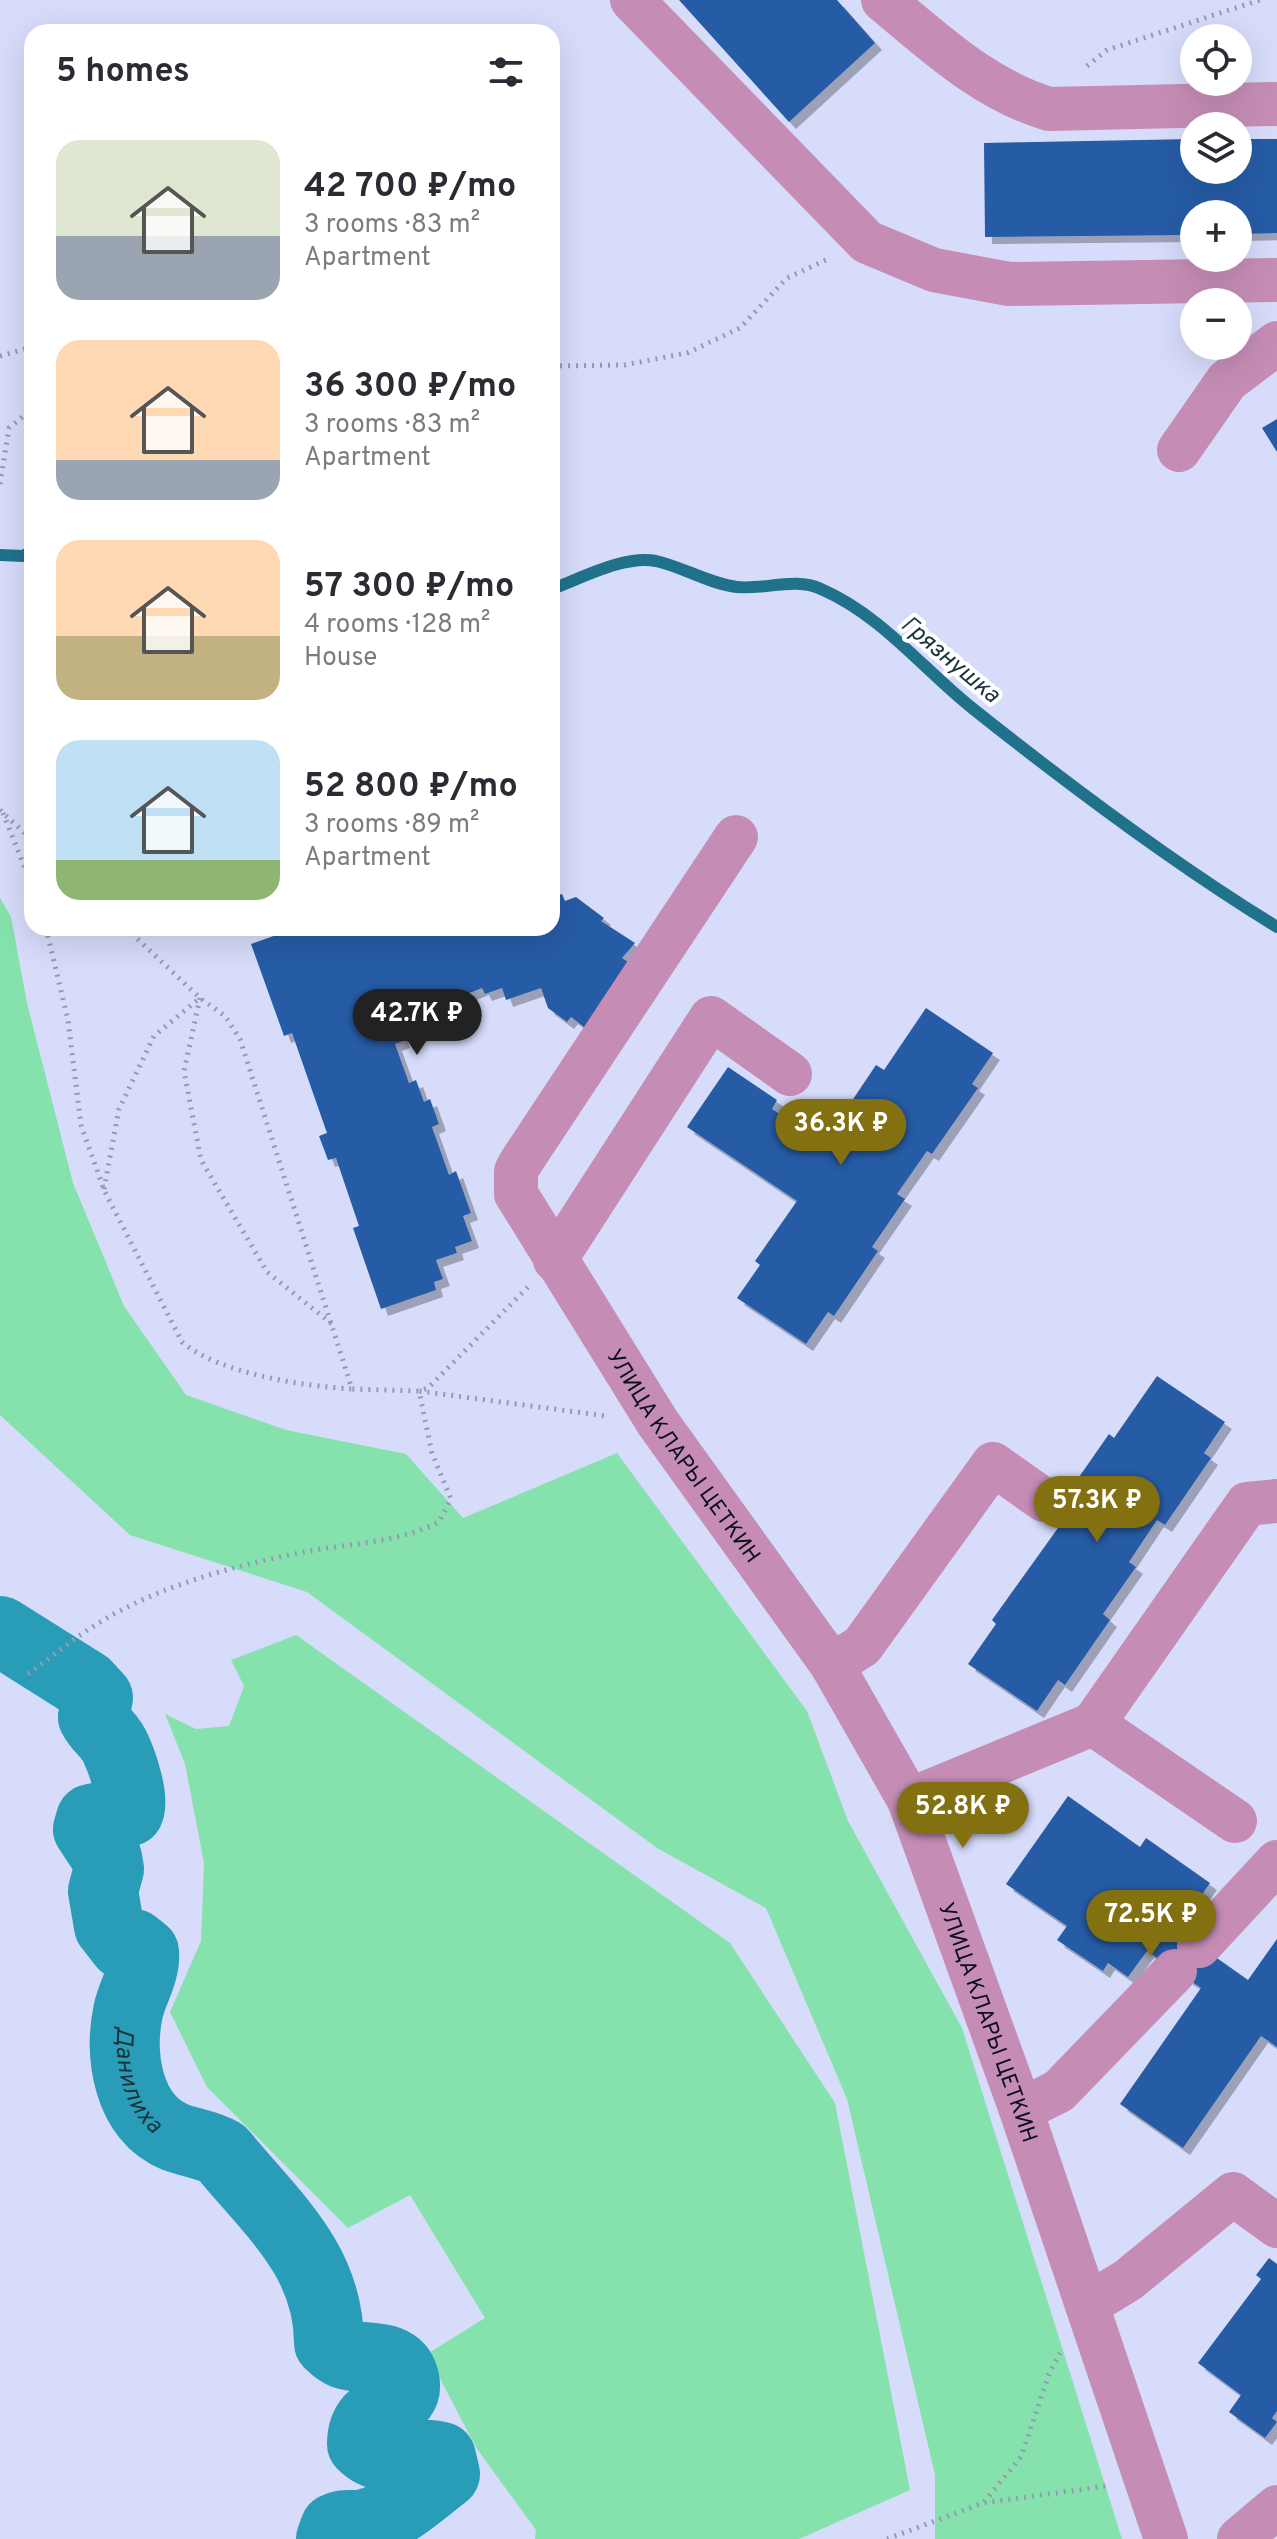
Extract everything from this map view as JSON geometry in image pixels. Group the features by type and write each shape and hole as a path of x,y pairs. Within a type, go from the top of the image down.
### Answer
{"street":[{"path":"632,0 867,242 934,270 1009,284 1277,280"},
{"path":"883,0 973,74 1028,102 1049,109 1277,104"},
{"path":"1179,450 1227,381 1277,343"},
{"name":"УЛИЦА КЛАРЫ ЦЕТКИН","path":"736,837 516,1171 515,1184 520,1205 658,1423 832,1665 909,1800 1021,2110 1166,2539"},
{"path":"555,1260 711,1018 790,1074"},
{"path":"832,1665 862,1646 993,1464 1044,1500"},
{"path":"909,1800 1093,1724 1247,1504 1277,1501"},
{"path":"1093,1724 1235,1821"},
{"path":"1021,2110 1059,2091 1277,1862"},
{"path":"1087,2305 1128,2280 1233,2194 1277,2226"},
{"path":"1239,2539 1277,2507"}],"path":[{"path":"1049,109 1059,87 1107,50 1260,0"},
{"path":"560,366 624,365 687,353 740,328 787,278 867,242"},
{"path":"0,356 24,349"},
{"path":"0,484 9,428 24,416"},
{"path":"2,811 24,832"},
{"path":"2,811 24,866"},
{"path":"48,936 68,1020 81,1125 104,1190 182,1342 196,1353 291,1382 352,1389 419,1391 658,1423"},
{"path":"134,936 200,998 225,1016 240,1039 352,1389"},
{"path":"104,1190 119,1109 154,1036 200,998"},
{"path":"200,998 184,1071 201,1160 267,1272 332,1324"},
{"path":"419,1391 436,1383 555,1260"},
{"path":"28,1674 109,1617 206,1577 314,1550 392,1539 439,1522 451,1499 432,1453 419,1391"},
{"path":"983,2503 1021,2457 1049,2374 1087,2305"},
{"path":"887,2539 983,2503 1148,2481"}],"green space":[{"path":"0,898 11,917 27,1003 73,1183 124,1306 186,1395 286,1430 406,1454 463,1518 617,1453 807,1711 848,1821 962,2028 1122,2539 935,2539 935,2475 847,2099 766,1908 657,1848 307,1592 130,1535 0,1415"},
{"path":"296,1635 730,1943 835,2103 910,2490 799,2539 535,2539 536,2530 477,2449 427,2354 485,2318 410,2195 348,2228 207,2087 170,2012 201,1941 204,1863 185,1764 165,1714 196,1729 229,1726 244,1686 231,1660"}],"building":[{"path":"679,0 837,0 875,43 789,122"},
{"path":"1180,139 1180,184 1252,184 1252,139 1277,139 1277,233 1252,234 1252,200 1180,200 1180,235 985,237 984,143"},
{"path":"1277,419 1277,452 1262,428"},
{"path":"560,895 565,901 576,897 604,918 601,921 635,943 622,958 641,971 593,1034 571,1017 567,1022 548,1008 541,988 506,1000 502,988 485,994 482,988 467,994 469,999 444,1008 442,1000 421,1007 418,999 398,1006 395,997 385,1000 388,1006 370,1013 374,1025 395,1017 403,1041 395,1044 409,1083 416,1080 424,1102 430,1099 439,1124 432,1127 449,1175 456,1171 471,1213 463,1216 472,1241 455,1247 457,1253 436,1260 443,1279 434,1282 436,1290 381,1309 353,1228 359,1226 336,1158 328,1160 319,1136 327,1133 292,1033 284,1036 251,944 274,936 560,936"},
{"path":"926,1008 993,1053 972,1084 978,1088 932,1154 927,1151 897,1194 905,1199 872,1247 878,1251 834,1316 828,1312 806,1344 737,1298 760,1265 755,1261 797,1201 687,1127 728,1067 777,1100 772,1109 807,1132 818,1115 835,1126 876,1065 884,1070"},
{"path":"1157,1376 1225,1422 1204,1453 1211,1458 1165,1525 1157,1520 1129,1562 1136,1567 1103,1614 1110,1620 1065,1685 1058,1680 1037,1711 968,1664 996,1624 992,1620 1073,1507 1063,1500 1109,1434 1114,1438"},
{"path":"1068,1796 1140,1847 1146,1838 1210,1883 1184,1920 1173,1913 1166,1922 1248,1980 1277,1939 1277,2047 1261,2036 1183,2148 1120,2104 1201,1988 1147,1951 1128,1977 1108,1963 1103,1971 1057,1940 1067,1926 1006,1884"},
{"path":"1269,2258 1277,2264 1277,2411 1272,2418 1277,2422 1265,2438 1229,2412 1241,2395 1198,2363 1261,2279 1256,2275"}],"waterway":[{"name":"Грязнушка","path":"0,555 24,555"},
{"name":"Грязнушка","path":"560,586 603,569 644,560 737,587 801,584 821,589 863,613 972,708 1084,794 1160,850 1277,927"},
{"name":"Данилиха","path":"0,1631 86,1685 98,1698 93,1717 114,1744 124,1771 129,1790 129,1811 91,1819 88,1829 107,1858 109,1869 103,1891 109,1926 123,1944 134,1944 144,1952 143,1967 130,2005 125,2047 130,2084 137,2101 159,2128 175,2137 222,2153 294,2239 319,2287 329,2343 344,2354 387,2360 400,2370 405,2389 401,2397 370,2420 364,2430 362,2444 380,2455 441,2457 445,2474 417,2496 377,2520 335,2528 331,2539"}]}
